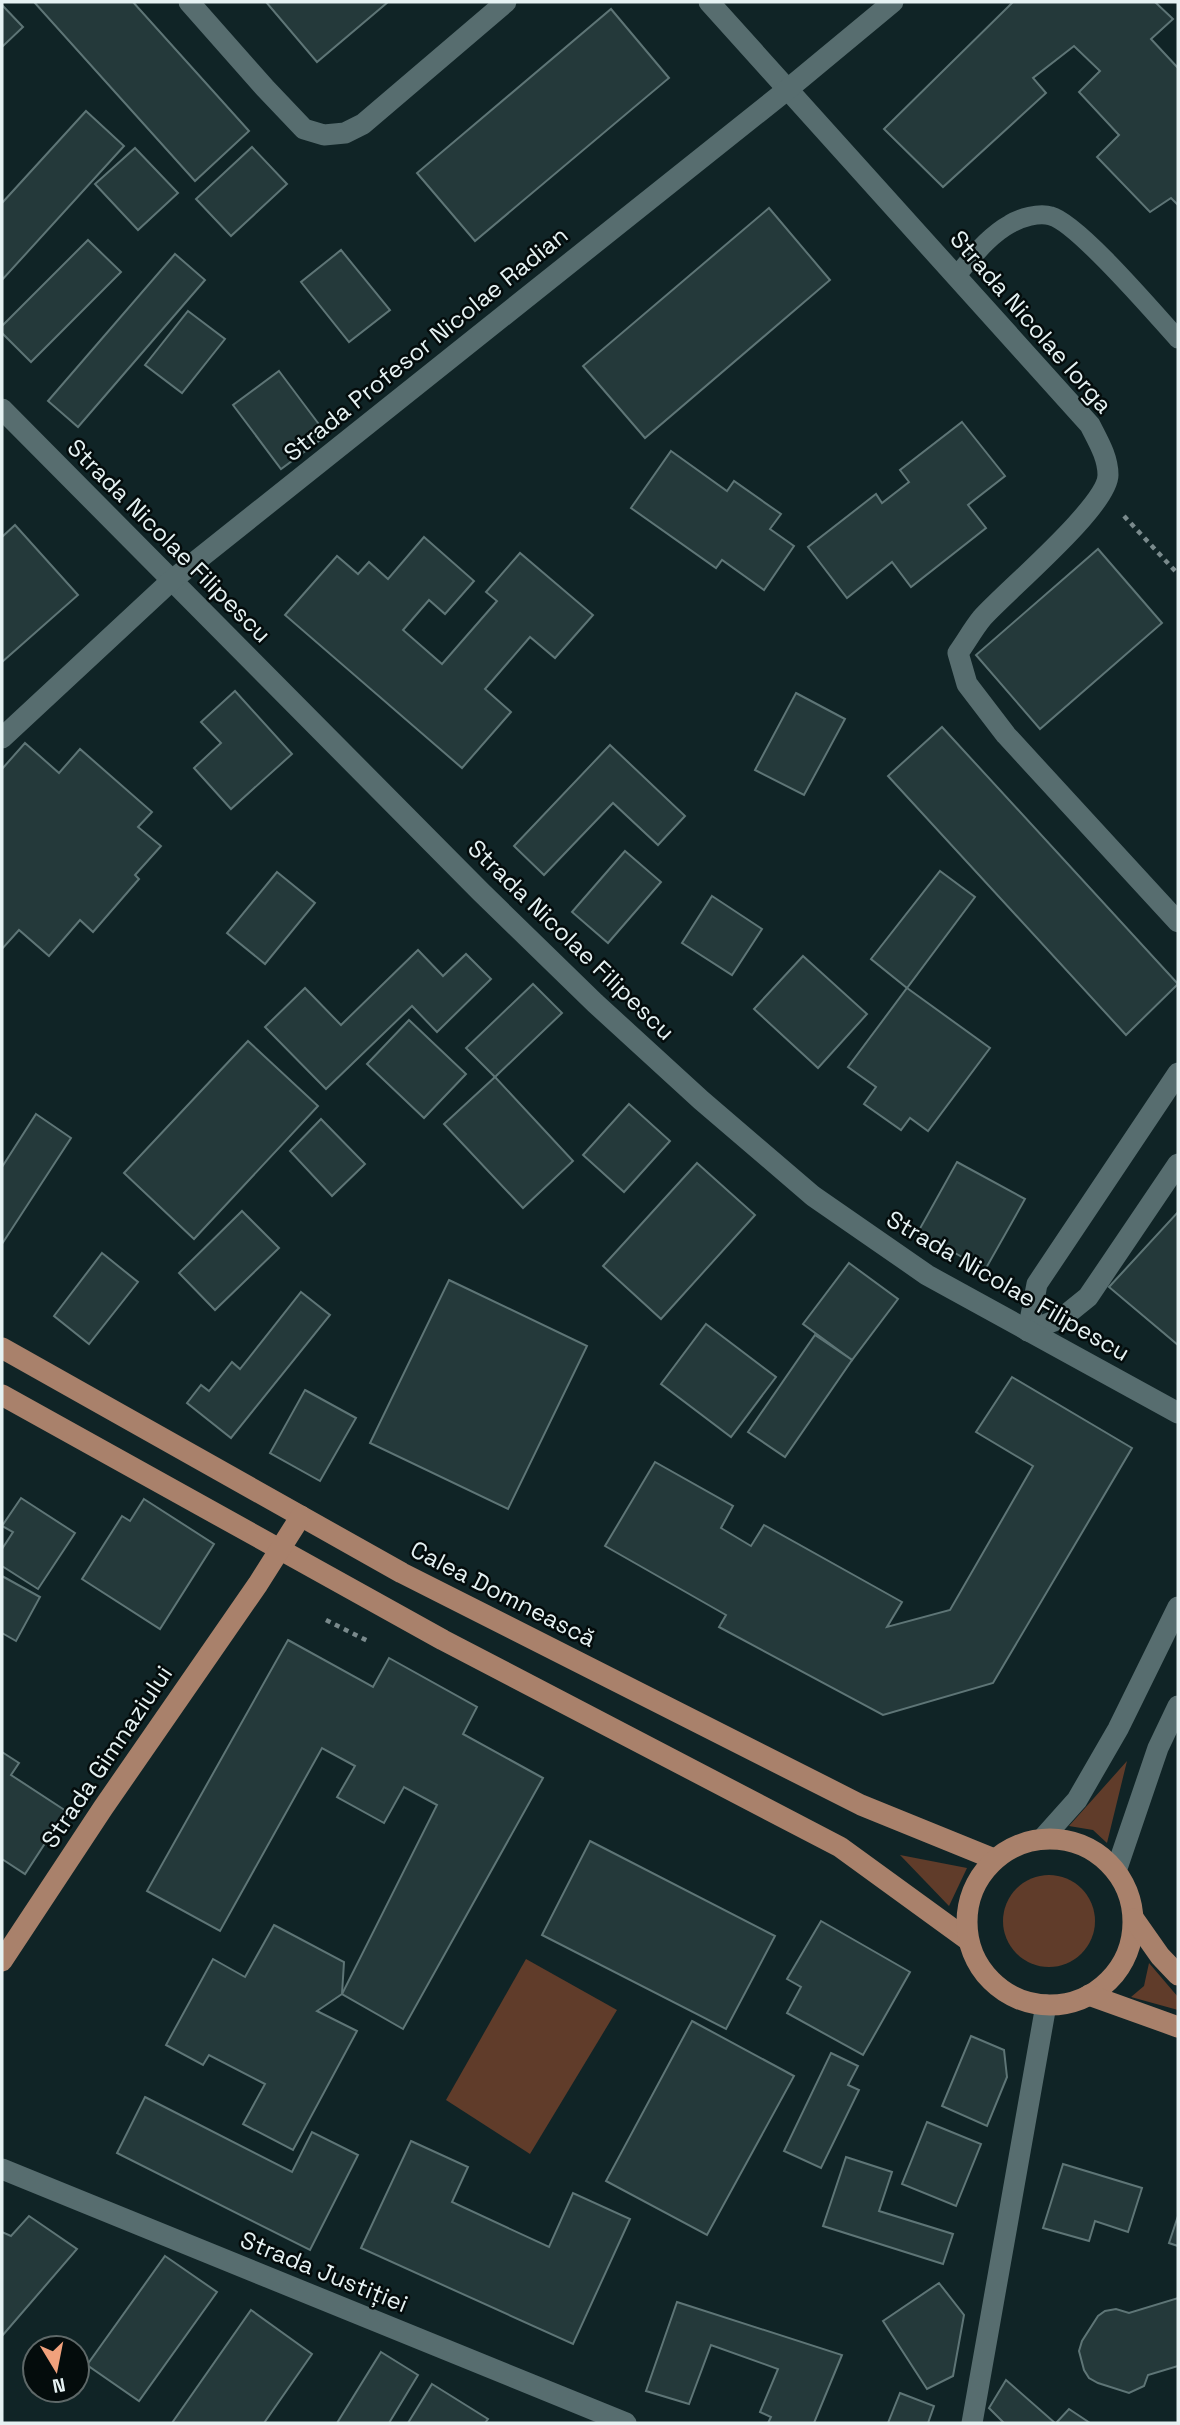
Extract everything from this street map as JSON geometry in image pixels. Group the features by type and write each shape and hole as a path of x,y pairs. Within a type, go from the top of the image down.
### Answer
{"main road":[{"name":"Calea Domnească","path":"2,1348 402,1573 861,1805 994,1859"},
{"path":"2,1395 384,1608 839,1847 968,1940"},
{"name":"Strada Gimnaziului","path":"2,1961 103,1808 281,1550 301,1516"},
{"path":"1043,1838 1076,1841 1098,1853 1116,1871 1129,1893 1134,1919 1129,1949 1120,1968 1107,1983 1089,1995 1068,2003 1046,2005 1024,2001 1004,1993 988,1978 975,1961 968,1940 966,1919 969,1899 978,1877 994,1859 1017,1845 1043,1838"},
{"path":"1134,1919 1160,1956 1178,1975"},
{"path":"1089,1995 1178,2027"}],"street":[{"path":"189,2 304,129 324,135 345,133 363,124 506,2"},
{"name":"Strada Nicolae Iorga","path":"709,2 1090,425 1104,452 1108,477 1102,492"},
{"name":"Strada Profesor Nicolae Radian","path":"2,738 171,581 788,89 893,2"},
{"name":"Strada Nicolae Filipescu","path":"2,410 490,901 595,1003 701,1100 813,1196 927,1275 1178,1413"},
{"path":"1102,492 1076,524 982,619 958,653 967,684 1006,735 1178,922"},
{"path":"1028,1331 1037,1284 1178,1073"},
{"path":"1028,1331 1062,1318 1088,1297 1178,1164"},
{"path":"1043,1838 1077,1800 1118,1729 1178,1607"},
{"path":"1116,1871 1158,1748 1178,1706"},
{"path":"972,2423 1046,2005"},
{"name":"Strada Justiției","path":"2,2169 626,2423"}],"lane":[{"path":"956,276 994,234 1012,222 1034,215 1052,216 1079,234 1178,339"}],"path":[{"path":"1102,492 1178,574"},
{"path":"326,1620 368,1641"}],"shaded area":[{"path":"1127,1761 1107,1843 1093,1830 1069,1826"},
{"path":"900,1855 967,1868 949,1906"},
{"path":"1049,1875 1067,1879 1082,1888 1091,1903 1095,1921 1091,1939 1082,1954 1067,1963 1049,1967 1031,1963 1016,1954 1007,1939 1003,1921 1007,1903 1016,1888 1031,1879"},
{"path":"526,1959 617,2010 530,2154 446,2100"},
{"path":"1149,1963 1178,1997 1178,2010 1131,1997 1144,1986"}],"building":[{"path":"34,2 133,2 249,131 195,181"},
{"path":"266,2 388,2 317,62"},
{"path":"1013,2 1155,2 1173,19 1151,39 1178,68 1178,205 1171,198 1150,212 1097,157 1119,135 1079,92 1100,71 1074,46 1033,78 1046,93 943,187 884,129"},
{"path":"2,5 23,27 2,47"},
{"path":"611,9 669,78 475,241 417,173"},
{"path":"86,111 124,146 2,280 2,203"},
{"path":"252,147 287,184 231,236 196,199"},
{"path":"135,148 178,193 138,230 95,184"},
{"path":"769,208 830,280 645,438 583,366"},
{"path":"88,240 121,272 31,362 2,333 2,326"},
{"path":"341,250 390,310 349,342 301,282"},
{"path":"175,254 205,280 78,427 48,401"},
{"path":"188,311 225,339 182,393 145,365"},
{"path":"279,371 327,435 281,469 233,405"},
{"path":"962,422 1005,476 968,505 986,528 911,587 892,562 847,598 808,547 876,494 882,503 909,482 900,470"},
{"path":"671,451 727,491 734,481 781,514 770,529 794,546 764,590 722,560 716,568 631,508"},
{"path":"15,525 78,595 2,662 2,537"},
{"path":"424,537 474,581 445,614 429,600 403,630 442,664 497,601 486,592 520,553 593,615 555,658 530,637 485,689 511,712 462,768 285,615 337,556 358,574 369,562 388,579"},
{"path":"1098,549 1162,623 1040,729 976,655"},
{"path":"235,691 292,754 231,809 194,768 221,743 201,722"},
{"path":"796,693 845,719 804,795 755,770"},
{"path":"942,727 1178,984 1126,1035 888,776"},
{"path":"25,743 59,773 80,749 152,812 138,827 161,846 135,875 139,879 93,932 80,920 49,956 19,930 2,949 2,769"},
{"path":"610,745 685,816 658,845 613,803 544,875 514,846"},
{"path":"625,851 661,882 608,943 572,912"},
{"path":"940,871 975,897 907,988 871,959"},
{"path":"277,872 315,903 265,964 227,933"},
{"path":"712,896 762,929 732,975 682,943"},
{"path":"418,950 443,976 466,954 491,979 437,1032 412,1006 326,1089 265,1027 305,988 341,1025"},
{"path":"803,956 867,1014 818,1068 754,1009"},
{"path":"533,984 562,1013 495,1077 466,1048"},
{"path":"907,988 990,1048 928,1131 910,1118 901,1130 864,1104 876,1087 848,1067"},
{"path":"409,1020 466,1074 424,1118 367,1064"},
{"path":"248,1041 318,1106 194,1239 124,1173"},
{"path":"495,1077 573,1161 523,1208 444,1124"},
{"path":"629,1104 670,1141 624,1192 583,1155"},
{"path":"36,1114 71,1138 2,1244 2,1167"},
{"path":"321,1119 365,1164 332,1196 290,1151"},
{"path":"957,1162 1025,1199 985,1270 918,1232"},
{"path":"697,1163 755,1215 661,1319 603,1266"},
{"path":"242,1211 279,1248 215,1310 179,1273"},
{"path":"1178,1212 1178,1345 1109,1287"},
{"path":"102,1253 138,1282 89,1344 54,1316"},
{"path":"849,1263 898,1299 852,1360 803,1324"},
{"path":"449,1280 587,1346 508,1509 370,1443"},
{"path":"301,1292 330,1315 231,1438 187,1403 201,1385 209,1391 232,1362 240,1369"},
{"path":"706,1324 776,1377 731,1437 661,1384"},
{"path":"815,1335 852,1360 785,1457 748,1432"},
{"path":"1012,1377 1132,1448 993,1683 883,1715 719,1627 726,1615 605,1546 655,1462 733,1506 721,1528 751,1546 764,1525 902,1602 887,1627 950,1610 1033,1466 976,1432"},
{"path":"305,1390 356,1418 320,1481 270,1453"},
{"path":"21,1498 75,1533 38,1589 2,1566 2,1549 13,1532 2,1526"},
{"path":"144,1499 214,1544 160,1629 82,1579 122,1516 130,1521"},
{"path":"2,1576 40,1597 16,1641 2,1633"},
{"path":"288,1640 373,1687 389,1658 477,1707 463,1734 543,1778 403,2029 342,1994 437,1805 404,1787 384,1823 337,1797 355,1766 322,1748 220,1931 147,1891"},
{"path":"2,1752 19,1763 11,1775 66,1811 25,1874 2,1859"},
{"path":"590,1841 775,1936 726,2029 542,1935"},
{"path":"821,1921 910,1972 863,2055 787,2013 801,1987 787,1979"},
{"path":"274,1925 344,1962 342,1994 317,2011 357,2031 293,2150 243,2124 265,2084 209,2055 203,2065 166,2045 213,1959 245,1977"},
{"path":"692,2021 794,2076 707,2235 606,2181"},
{"path":"971,2036 1004,2050 1007,2077 987,2126 942,2106"},
{"path":"831,2053 858,2066 848,2085 859,2090 821,2168 784,2151"},
{"path":"145,2097 292,2172 312,2132 358,2155 310,2250 117,2153"},
{"path":"927,2122 981,2144 956,2206 902,2184"},
{"path":"411,2141 468,2167 452,2202 549,2247 573,2193 630,2219 573,2344 361,2248"},
{"path":"846,2157 892,2172 879,2211 953,2234 943,2264 823,2226"},
{"path":"1063,2164 1142,2188 1128,2232 1095,2221 1089,2241 1043,2228"},
{"path":"29,2216 77,2249 2,2336 2,2232 11,2236"},
{"path":"1178,2216 1178,2246 1169,2243"},
{"path":"165,2256 217,2292 139,2401 91,2368 91,2359"},
{"path":"939,2283 964,2315 953,2376 927,2389 883,2321"},
{"path":"1178,2298 1178,2366 1148,2375 1144,2386 1129,2393 1089,2378 1079,2351 1082,2341 1098,2316 1105,2311 1116,2309 1129,2313"},
{"path":"677,2302 842,2355 814,2423 768,2423 771,2417 760,2412 778,2369 711,2345 689,2404 646,2391"},
{"path":"251,2310 312,2354 264,2423 172,2423"},
{"path":"381,2352 418,2375 389,2423 337,2423"},
{"path":"1006,2380 1055,2423 1004,2423 989,2408"},
{"path":"432,2384 488,2419 485,2423 408,2423"},
{"path":"900,2393 934,2406 928,2423 888,2423"},
{"path":"1069,2409 1090,2423 1056,2423"}]}
